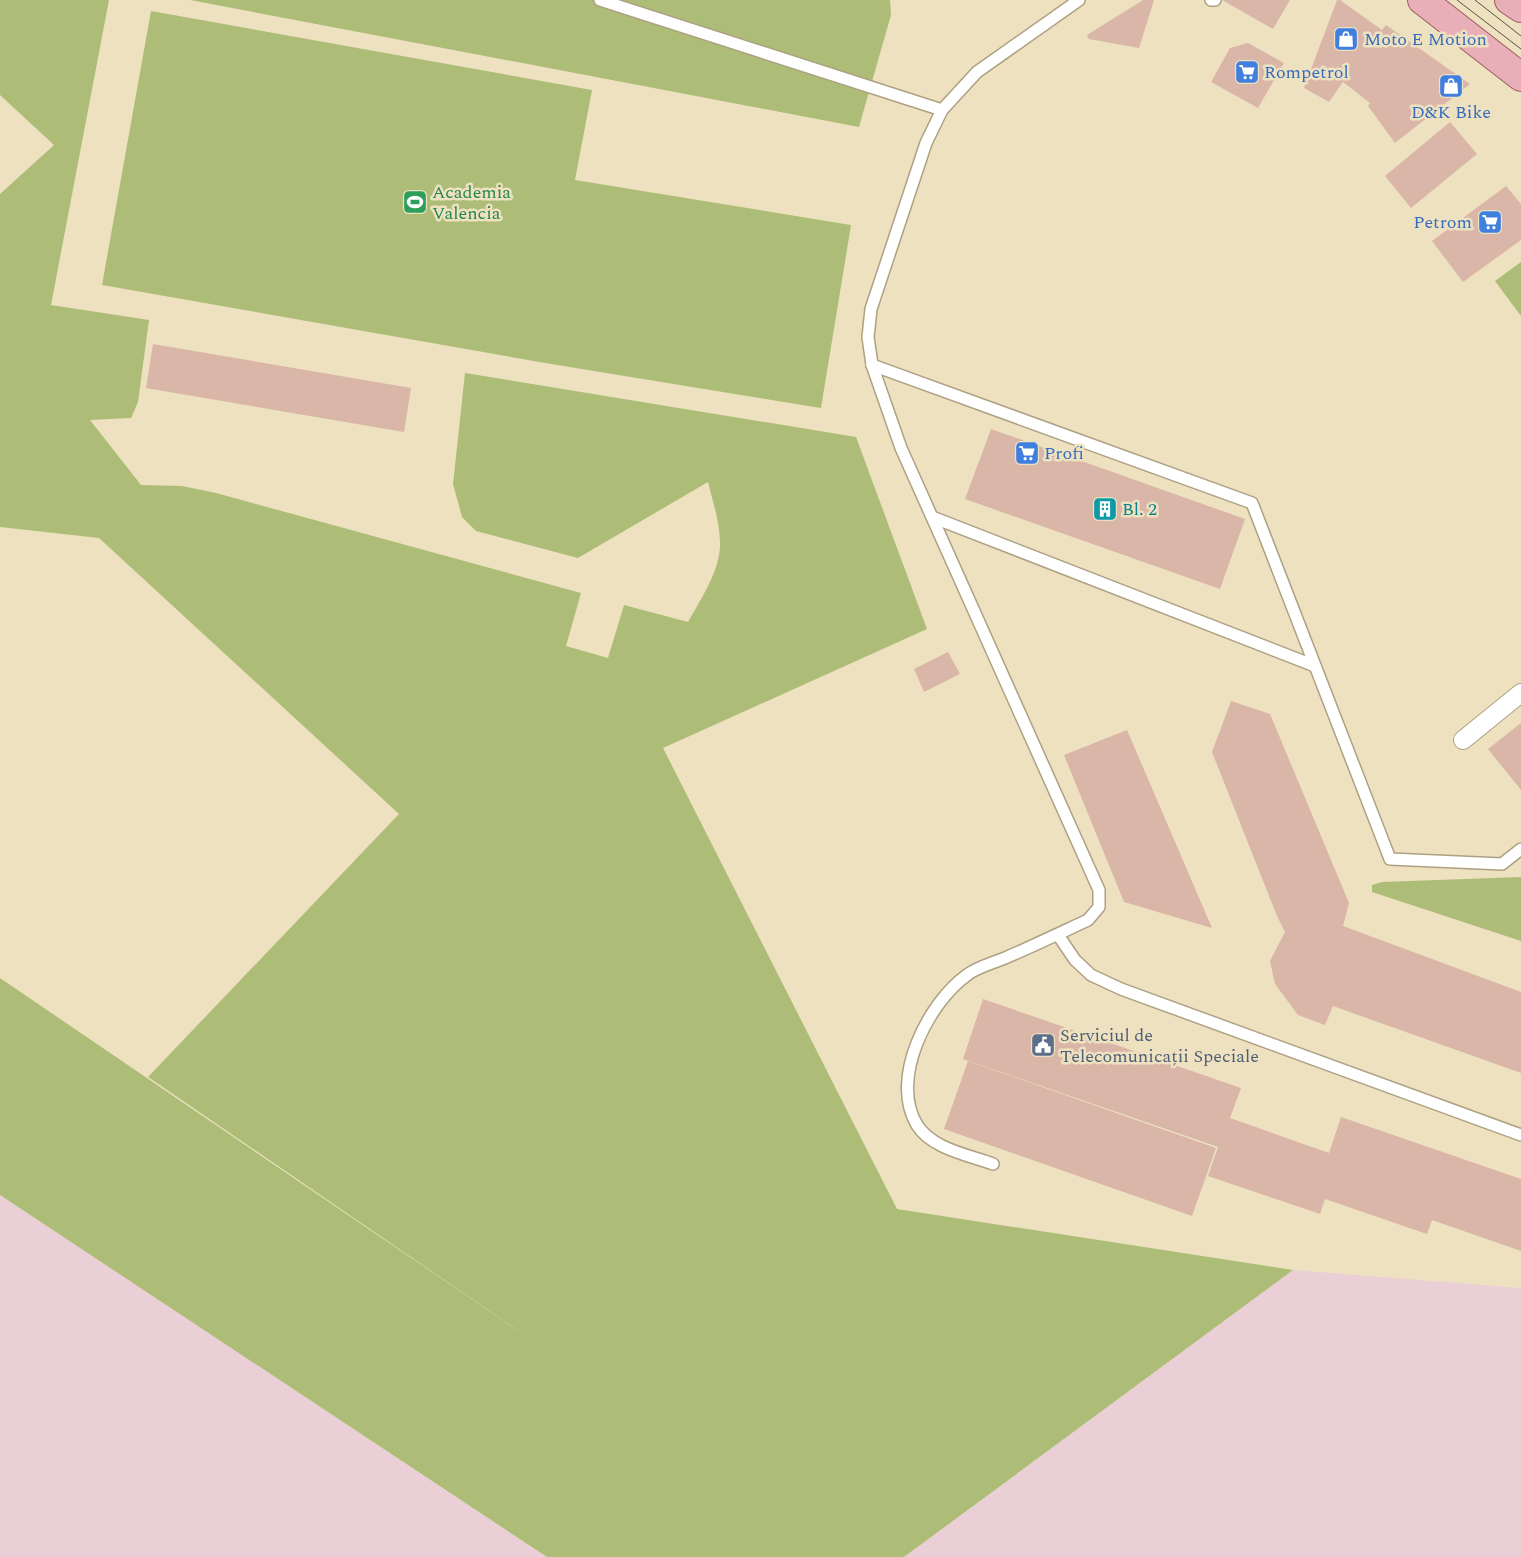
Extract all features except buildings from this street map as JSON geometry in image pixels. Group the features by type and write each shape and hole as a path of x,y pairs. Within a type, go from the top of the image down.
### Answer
{"main road":[{"path":"1422,0 1521,77"},
{"path":"1509,0 1521,8"}],"street":[{"path":"1463,740 1521,693"}],"lane":[{"path":"600,0 942,110"},
{"path":"1055,0 1062,11"},
{"path":"994,1164 937,1144 918,1125 908,1099 910,1071 916,1047 930,1014 947,992 968,973 1058,935 1088,920 1099,907 1099,890 901,448 872,365 868,337 871,309 926,143 942,110 977,72 1079,0"},
{"path":"872,365 1252,503 1390,859 1502,864 1521,849"},
{"path":"932,517 1315,666"},
{"path":"1058,935 1075,960 1091,975 1121,989 1521,1135"}],"shaded area":[{"path":"0,1195 547,1557 0,1557"},
{"path":"1293,1270 1521,1288 1521,1557 904,1557"}],"green space":[{"path":"0,0 109,0 51,305 149,320 138,402 131,418 90,420 141,485 182,486 216,493 581,593 566,646 608,658 624,605 688,622 709,584 719,553 719,528 708,482 578,558 476,531 462,517 453,484 465,373 856,437 927,629 663,748 897,1209 1293,1270 904,1557 547,1557 0,1195 0,978 548,1351 148,1077 399,814 99,538 0,527 0,194 54,145 0,95"},
{"path":"190,0 890,0 891,15 859,127"},
{"name":"Academia Valencia","path":"151,11 592,90 575,180 851,225 821,408 545,363 102,285"},
{"path":"1521,262 1521,316 1495,281"},
{"path":"1521,877 1521,941 1372,892 1372,885 1382,882"}],"tram line":[{"path":"1457,0 1521,49"},
{"path":"1475,0 1521,36"}],"place":[{"name":"Moto E Motion","path":"1346,39"},
{"name":"Rompetrol","path":"1247,72"},
{"name":"D&K Bike","path":"1451,86"},
{"name":"Academia Valencia","path":"415,202"},
{"name":"Petrom","path":"1490,222"},
{"name":"Profi","path":"1027,453"},
{"name":"Bl. 2","path":"1105,509"},
{"name":"Serviciul de Telecomunicații Speciale","path":"1043,1045"}]}
